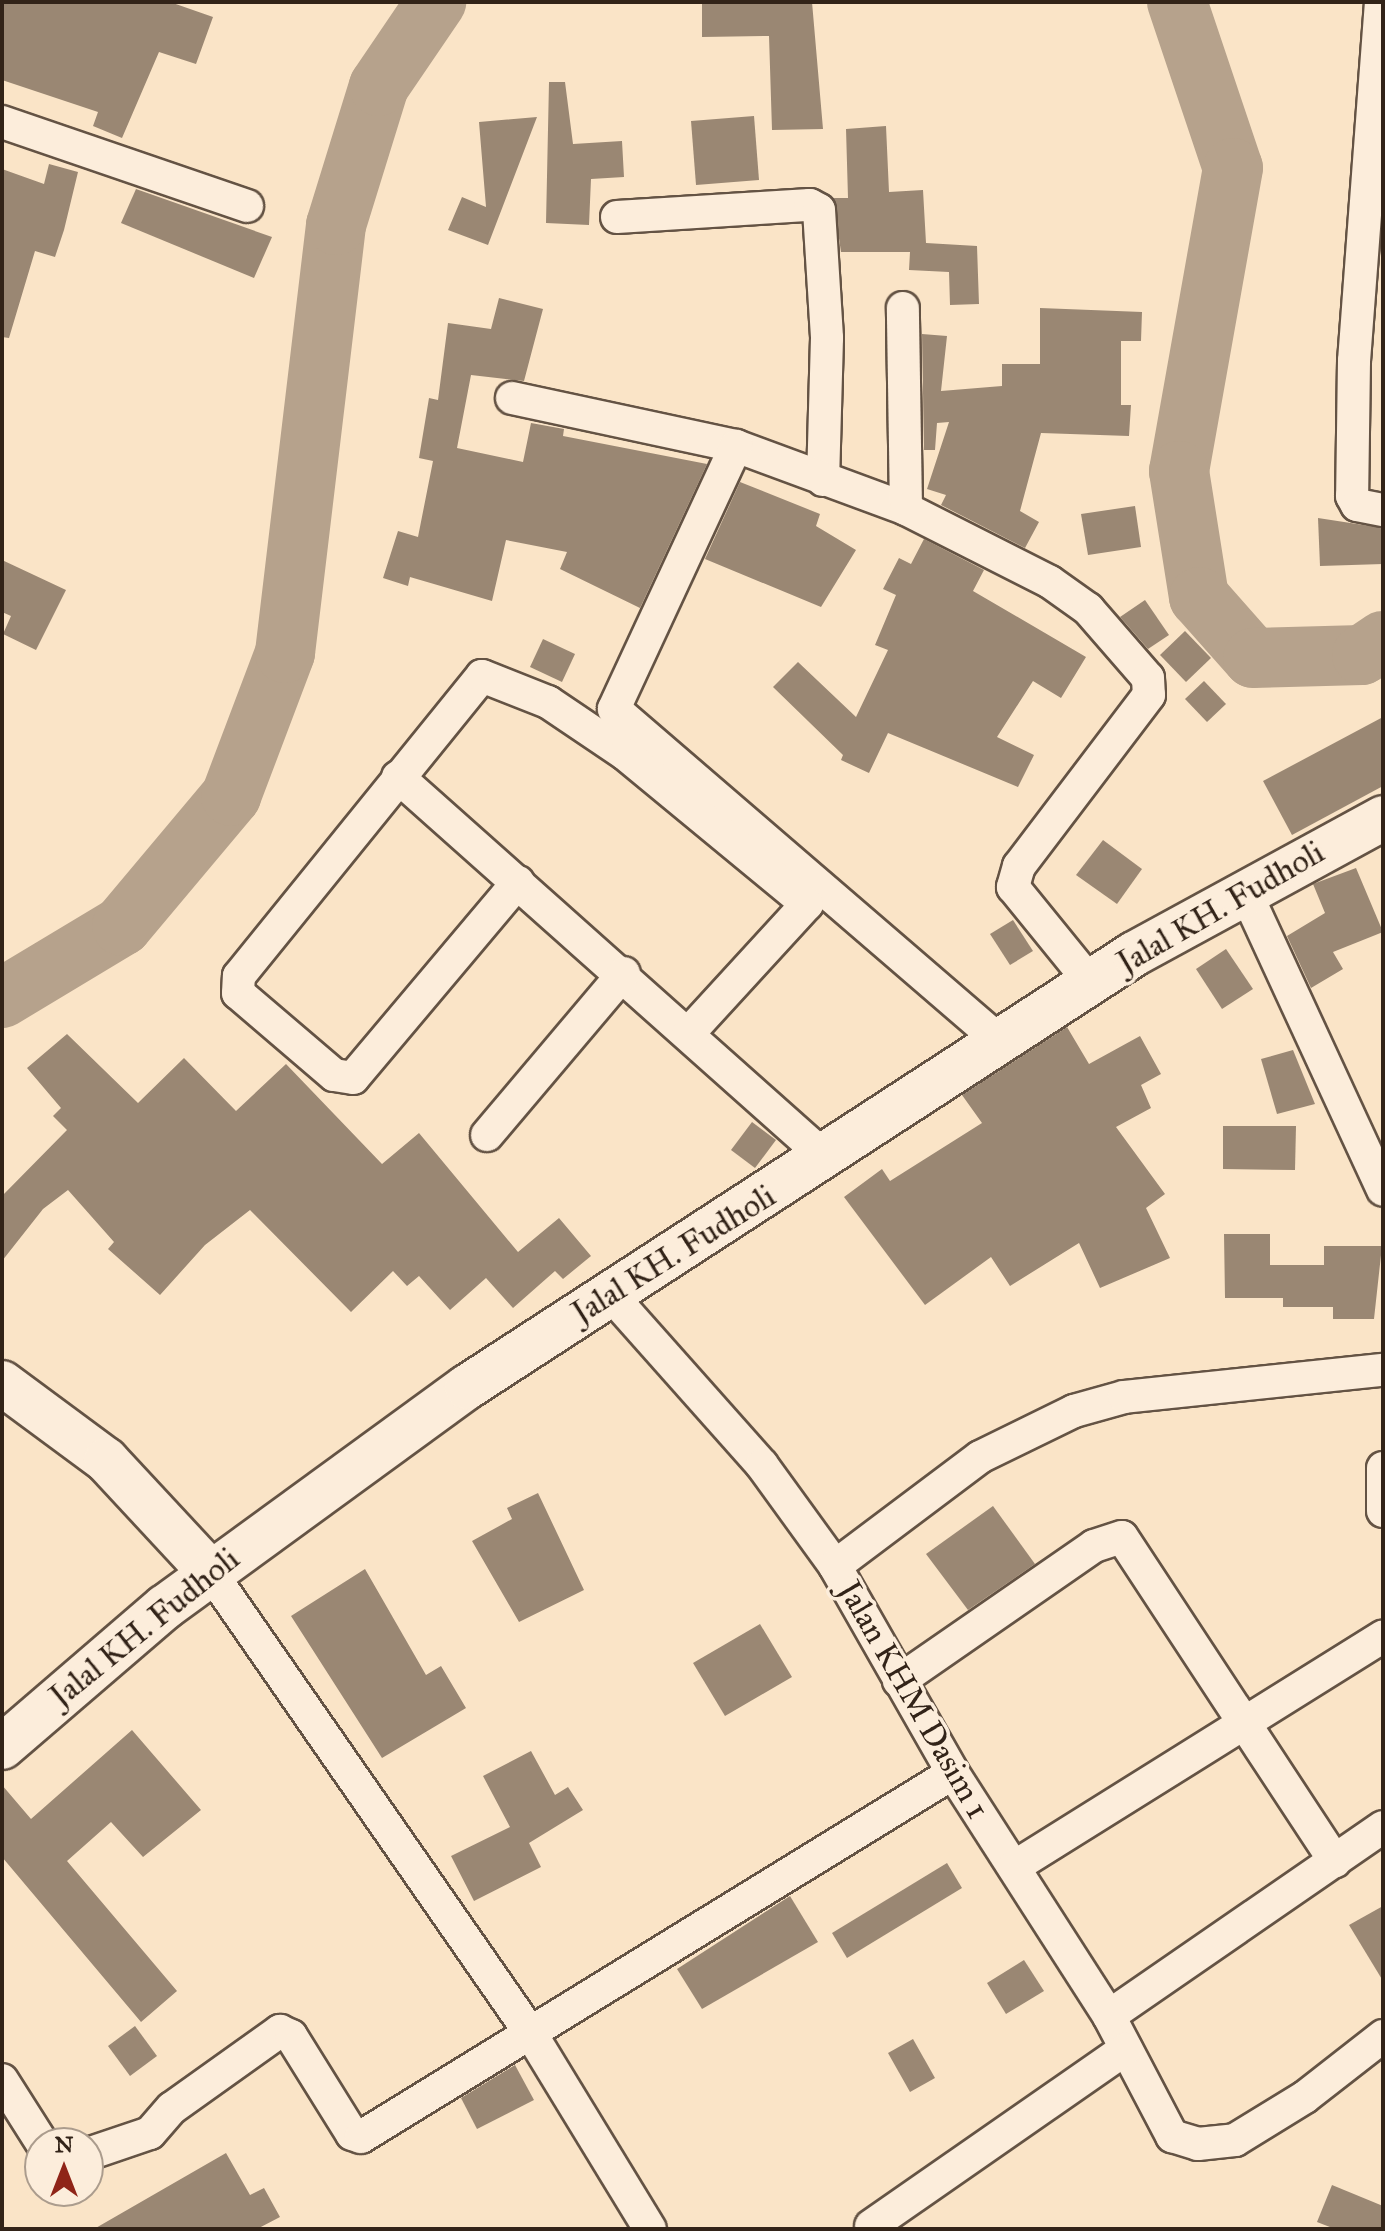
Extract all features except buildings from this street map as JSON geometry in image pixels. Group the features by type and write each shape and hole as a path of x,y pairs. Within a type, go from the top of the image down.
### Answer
{"main road":[{"name":"Jalal KH. Fudholi","path":"2,1747 96,1661 211,1573 467,1387 826,1158 1091,983 1245,891 1383,818"},
{"path":"2,1383 106,1460 211,1573"}],"street":[{"path":"1381,2 1354,361 1352,496 1357,505 1383,510"},
{"path":"2,122 247,206"},
{"path":"617,217 810,205 819,210 827,323 823,480"},
{"path":"903,308 906,509"},
{"path":"512,398 736,446 906,509 1050,582 1088,609 1148,678 1149,695 1019,866 1013,887 1091,983"},
{"path":"736,446 614,709 1002,1043"},
{"path":"518,882 353,1078 334,1075 238,993 239,976 471,682 492,678 548,702 625,754 807,904 689,1033"},
{"path":"398,777 624,973 826,1158"},
{"path":"1245,891 1383,1190"},
{"path":"487,1135 624,973"},
{"name":"Jalan KHM Dasim 1","path":"611,1295 762,1465 835,1566 953,1773 1109,2016 1172,2136 1198,2144 1235,2140 1305,2097 1383,2036"},
{"path":"835,1566 980,1457 1074,1411 1124,1397 1383,1370"},
{"path":"1383,1468 1383,1511"},
{"path":"899,1681 1094,1546 1122,1537 1335,1861"},
{"path":"211,1573 531,2034 650,2229"},
{"path":"1014,1867 1383,1636"},
{"path":"104,2149 150,2133 172,2108 277,2032 291,2036 358,2137 531,2034 953,1773"},
{"path":"1109,2016 1383,1827"},
{"path":"871,2226 1126,2049"},
{"path":"2,2080 32,2127"}],"waterway":[{"path":"2,998 122,926 231,796 285,653 336,225 379,86 436,2"},
{"path":"1177,2 1233,168 1179,471 1199,597 1253,658 1362,655 1383,641"}]}
